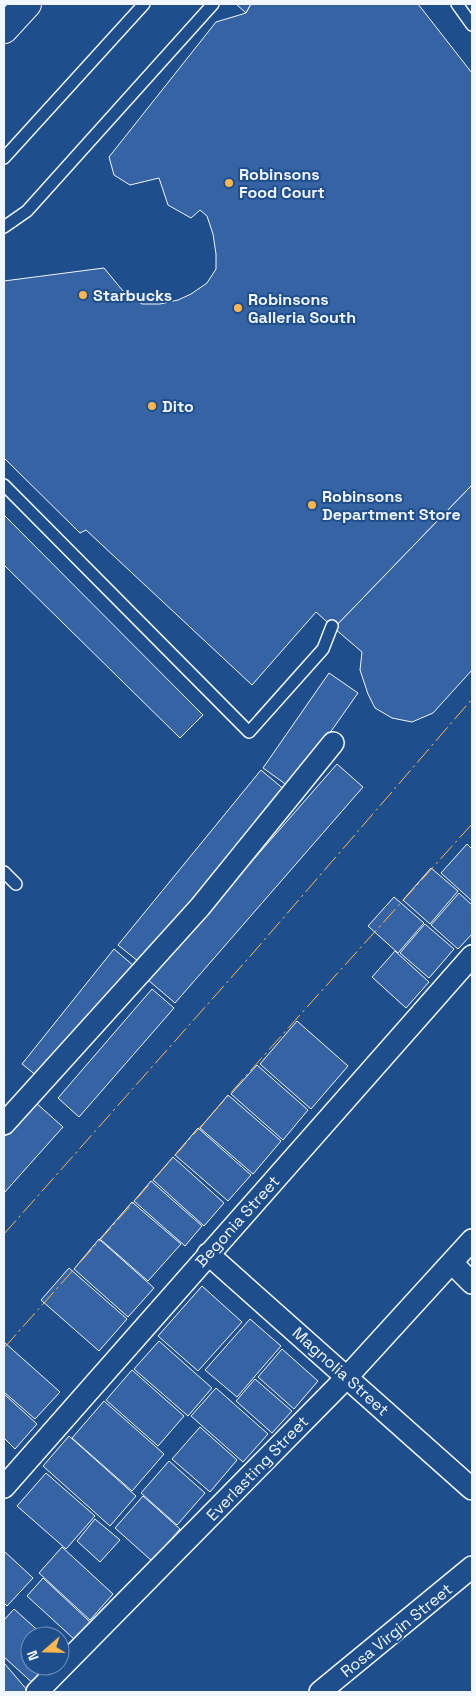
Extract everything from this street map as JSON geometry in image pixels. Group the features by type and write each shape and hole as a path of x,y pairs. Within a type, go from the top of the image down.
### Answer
{"highway":[{"path":"4,29 27,4"}],"street":[{"path":"4,1124 200,907 333,743"},
{"name":"Begonia Street","path":"4,1487 472,956"},
{"name":"Everlasting Street","path":"37,1692 347,1376 472,1240"},
{"name":"Magnolia Street","path":"208,1254 472,1489"},
{"path":"452,1263 472,1283"},
{"name":"Rosa Virgin Street","path":"320,1692 472,1567"}],"lane":[{"path":"4,158 144,4"},
{"path":"4,227 27,211 213,4"},
{"path":"457,4 472,25"},
{"path":"4,485 250,732 323,649 332,626"},
{"path":"4,872 16,884"}],"building":[{"path":"236,4 251,4 246,13"},
{"name":"Robinsons Galleria South","path":"251,4 418,4 472,73 472,485 334,628 316,612 252,685 86,530 80,533 4,458 4,281 104,268 123,291 142,304 160,304 178,300 191,294 207,283 216,269 213,234 207,216 200,210 191,218 168,205 159,178 130,185 114,175 109,157 216,22 246,13"},
{"path":"472,485 472,670 433,713 412,722 392,718 375,708 368,694 360,670 362,652 334,628"},
{"path":"4,515 203,715 180,738 4,565"},
{"path":"329,673 358,693 291,788 263,768"},
{"path":"337,764 363,787 175,1003 148,980"},
{"path":"261,770 286,791 144,966 118,945"},
{"path":"467,844 472,849 472,901 441,873"},
{"path":"431,868 458,891 430,924 403,900"},
{"path":"459,893 472,905 472,934 458,949 431,925"},
{"path":"394,897 424,923 398,953 368,926"},
{"path":"425,924 454,949 429,978 400,953"},
{"path":"114,949 134,966 42,1080 22,1064"},
{"path":"395,951 429,982 406,1008 372,977"},
{"path":"152,989 174,1008 79,1117 58,1098"},
{"path":"297,1021 348,1066 311,1109 260,1064"},
{"path":"257,1065 308,1110 283,1140 231,1094"},
{"path":"228,1095 281,1141 253,1174 200,1128"},
{"path":"35,1102 63,1127 4,1193 4,1137"},
{"path":"198,1128 251,1175 228,1201 175,1155"},
{"path":"173,1157 224,1203 204,1226 153,1180"},
{"path":"151,1181 202,1226 185,1246 134,1201"},
{"path":"132,1202 181,1244 148,1281 100,1239"},
{"path":"99,1239 154,1288 128,1317 74,1269"},
{"path":"69,1268 127,1319 99,1351 41,1300"},
{"path":"202,1286 242,1322 198,1371 158,1336"},
{"path":"250,1319 281,1346 237,1397 205,1370"},
{"path":"159,1341 212,1388 188,1416 134,1369"},
{"path":"4,1342 60,1392 35,1419 4,1392"},
{"path":"282,1349 318,1381 294,1409 258,1377"},
{"path":"132,1370 184,1416 158,1446 106,1400"},
{"path":"255,1379 292,1411 272,1433 236,1401"},
{"path":"216,1388 268,1434 243,1462 191,1416"},
{"path":"4,1394 37,1424 15,1449 4,1438"},
{"path":"104,1401 164,1454 132,1491 72,1438"},
{"path":"200,1427 237,1460 210,1492 172,1459"},
{"path":"69,1436 136,1496 110,1526 43,1466"},
{"path":"169,1461 205,1493 177,1525 141,1493"},
{"path":"46,1473 95,1516 66,1549 17,1506"},
{"path":"143,1496 180,1529 152,1561 115,1528"},
{"path":"95,1519 120,1540 100,1562 77,1541"},
{"path":"62,1547 113,1594 90,1620 39,1573"},
{"path":"4,1551 33,1578 7,1606 4,1603"},
{"path":"43,1578 90,1622 74,1639 70,1635 70,1626 60,1626 27,1596"},
{"path":"14,1609 33,1626 20,1626 20,1672 4,1657 4,1620"},
{"path":"4,1663 28,1691 27,1692 4,1692"},
{"path":"25,1676 45,1676 36,1686"}],"power":[{"path":"4,1234 253,953 472,699"},
{"path":"4,1348 472,824"}],"place":[{"name":"Robinsons Food Court","path":"229,183"},
{"name":"Starbucks","path":"83,295"},
{"name":"Robinsons Galleria South","path":"238,308"},
{"name":"Dito","path":"152,406"},
{"name":"Robinsons Department Store","path":"312,505"}]}
